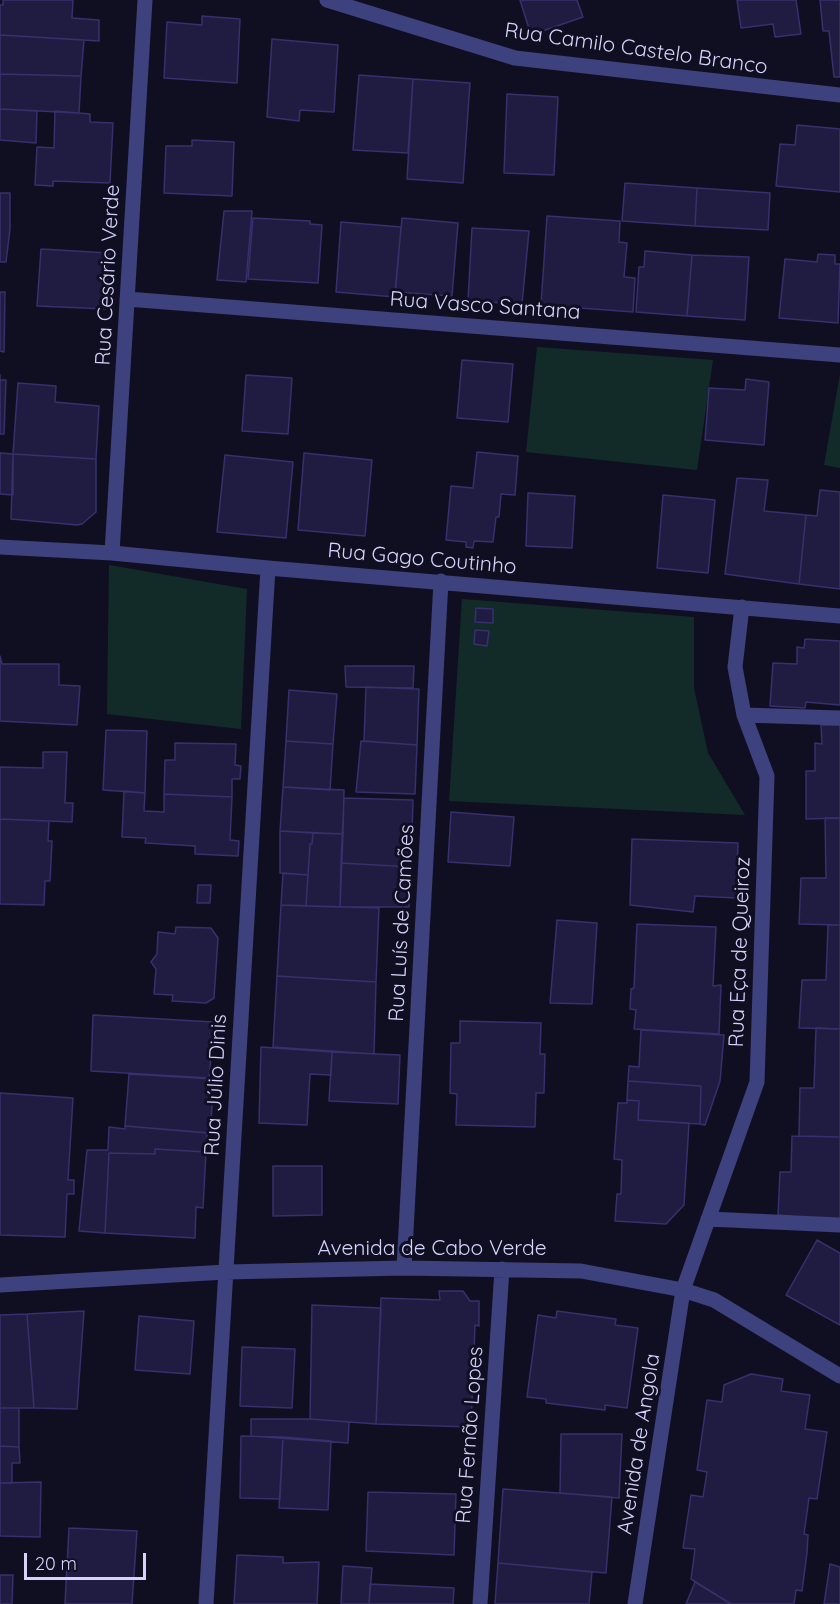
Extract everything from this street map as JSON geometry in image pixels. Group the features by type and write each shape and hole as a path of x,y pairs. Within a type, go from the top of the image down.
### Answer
{"street":[{"name":"Rua Cesário Verde","path":"112,553 145,0"},
{"name":"Rua Camilo Castelo Branco","path":"327,0 515,58 840,95"},
{"name":"Rua Vasco Santana","path":"127,299 840,355"},
{"name":"Rua Gago Coutinho","path":"0,547 112,553 840,616"},
{"name":"Rua Júlio Dinis","path":"206,1604 268,568"},
{"name":"Rua Luís de Camões","path":"404,1268 441,581"},
{"name":"Rua Eça de Queiroz","path":"683,1290 758,1082 767,776 744,715 735,667 742,607"},
{"path":"744,715 840,718"},
{"path":"708,1219 840,1225"},
{"name":"Avenida de Cabo Verde","path":"0,1285 226,1272 404,1268 581,1271 683,1290 714,1300 840,1376"},
{"name":"Rua Fernão Lopes","path":"480,1604 502,1269"},
{"name":"Avenida de Angola","path":"635,1604 683,1290"}],"green space":[{"path":"537,347 713,360 697,470 526,452"},
{"path":"840,374 840,468 824,465"},
{"path":"109,565 247,589 241,729 107,714"},
{"path":"462,599 694,617 694,688 708,753 745,815 449,801"}],"building":[{"path":"3,0 73,0 72,18 99,20 99,41 0,35 0,5 3,5"},
{"path":"520,0 577,0 583,17 531,35"},
{"path":"737,0 796,0 801,34 775,37 773,24 741,28"},
{"path":"820,0 840,0 840,77 834,77 829,31 823,31"},
{"path":"202,16 240,19 237,83 164,78 167,22 202,25"},
{"path":"0,35 84,40 81,76 0,74"},
{"path":"272,39 338,45 334,112 300,110 299,121 267,117"},
{"path":"0,74 81,76 79,113 0,109"},
{"path":"359,75 413,79 408,153 353,150"},
{"path":"413,79 470,83 463,183 407,179"},
{"path":"507,94 558,97 554,175 504,173"},
{"path":"0,109 37,111 36,143 0,140"},
{"path":"55,111 90,114 90,122 113,123 110,183 53,181 53,186 35,185 37,147 54,148"},
{"path":"797,125 840,129 840,192 776,186 780,144 795,145"},
{"path":"192,140 234,142 232,196 164,193 166,146 192,146"},
{"path":"625,183 697,188 695,226 622,221"},
{"path":"697,188 770,193 768,230 695,226"},
{"path":"0,193 10,193 10,229 6,262 0,262"},
{"path":"224,211 252,211 246,282 217,280"},
{"path":"547,216 620,221 619,242 627,243 624,277 635,278 633,312 541,305"},
{"path":"253,218 310,221 310,224 322,225 318,283 248,279"},
{"path":"402,218 458,223 452,296 395,292"},
{"path":"341,222 401,227 395,297 336,292"},
{"path":"472,228 529,231 522,304 468,301"},
{"path":"41,249 109,253 106,309 37,306"},
{"path":"645,251 692,255 687,316 636,312 639,267 644,267"},
{"path":"818,254 835,255 835,264 840,264 838,323 779,318 785,259 817,262"},
{"path":"692,255 749,257 745,320 687,316"},
{"path":"0,292 5,292 4,352 0,351"},
{"path":"462,360 513,364 508,422 457,418"},
{"path":"246,375 292,378 288,434 242,431"},
{"path":"746,379 769,382 764,445 705,440 709,388 745,390"},
{"path":"0,380 6,380 4,434 0,434"},
{"path":"18,383 56,386 55,402 99,406 96,459 13,454"},
{"path":"477,452 518,456 515,495 501,494 499,517 496,517 493,542 474,541 473,548 466,547 466,542 446,540 451,486 473,488"},
{"path":"0,453 13,454 13,495 0,494"},
{"path":"304,453 372,460 365,536 298,530"},
{"path":"13,454 96,459 96,512 82,524 77,525 11,519"},
{"path":"225,455 293,462 286,538 217,532"},
{"path":"737,478 768,480 764,511 806,515 799,584 725,574"},
{"path":"820,490 840,492 840,589 799,584 806,515 817,516"},
{"path":"528,493 575,496 572,548 526,546"},
{"path":"663,495 715,500 708,573 657,568"},
{"path":"476,608 493,609 493,623 475,622"},
{"path":"475,630 489,631 487,646 474,644"},
{"path":"805,639 840,641 840,705 806,702 805,708 770,706 773,663 797,664 797,647 804,648"},
{"path":"0,656 2,664 59,664 59,685 80,686 77,725 0,721"},
{"path":"345,666 414,666 413,688 346,687"},
{"path":"366,687 419,689 417,745 364,741"},
{"path":"289,690 337,694 333,744 286,741"},
{"path":"821,725 840,725 840,818 806,819 806,771 815,771 815,743 822,744"},
{"path":"106,730 147,731 145,793 103,790"},
{"path":"286,741 333,744 330,790 283,787"},
{"path":"361,741 417,745 415,794 356,792"},
{"path":"175,743 236,744 235,765 241,766 240,779 232,779 232,797 164,794 165,760 175,760"},
{"path":"43,752 67,752 65,803 73,803 72,822 0,819 0,767 43,768"},
{"path":"283,787 344,790 343,834 280,831"},
{"path":"124,791 145,793 144,811 164,812 164,794 232,797 230,840 239,841 238,856 195,854 195,846 145,843 146,838 122,837"},
{"path":"344,798 413,800 411,867 341,863"},
{"path":"451,812 514,817 510,866 448,862"},
{"path":"825,818 840,818 840,925 799,924 801,878 826,878"},
{"path":"0,819 49,821 48,841 52,841 50,881 45,881 44,905 0,904"},
{"path":"280,831 313,833 308,875 280,873"},
{"path":"313,833 343,834 340,907 306,906 310,844 312,844"},
{"path":"632,839 738,843 736,898 695,896 693,912 630,905"},
{"path":"341,863 411,867 409,907 340,907"},
{"path":"283,873 308,875 306,906 281,905"},
{"path":"198,885 211,885 210,903 197,903"},
{"path":"281,905 379,908 376,982 277,976"},
{"path":"557,920 597,923 592,1004 550,1003"},
{"path":"637,924 716,927 713,986 721,985 719,1034 634,1029 636,1010 630,1009 631,989 634,988"},
{"path":"828,925 840,925 840,1029 799,1028 802,980 826,980"},
{"path":"176,927 211,928 218,938 214,998 206,1003 172,1001 173,995 154,994 156,969 151,962 157,954 158,932 175,934"},
{"path":"277,976 376,982 374,1054 273,1047"},
{"path":"93,1015 213,1022 217,1030 213,1035 209,1078 91,1071"},
{"path":"460,1021 541,1023 540,1054 545,1054 544,1093 536,1093 535,1127 456,1125 457,1094 450,1093 451,1043 460,1043"},
{"path":"816,1028 840,1029 840,1137 799,1136 800,1088 814,1088"},
{"path":"641,1030 724,1035 720,1081 705,1125 700,1124 701,1086 628,1081 629,1066 639,1067"},
{"path":"261,1047 332,1052 331,1075 310,1074 307,1125 259,1123"},
{"path":"332,1052 400,1055 398,1104 329,1101"},
{"path":"129,1074 214,1079 210,1133 125,1126"},
{"path":"628,1081 701,1086 700,1124 638,1120 639,1101 627,1100"},
{"path":"0,1093 73,1098 68,1180 74,1180 74,1194 67,1194 65,1237 0,1235"},
{"path":"627,1100 639,1101 638,1120 689,1123 684,1205 666,1224 615,1221 617,1194 621,1194 622,1160 614,1159 618,1103 627,1103"},
{"path":"125,1126 207,1133 206,1152 155,1149 155,1154 109,1153 105,1233 79,1231 87,1150 108,1150 109,1127 125,1129"},
{"path":"792,1136 840,1137 840,1222 778,1215 780,1172 791,1172"},
{"path":"155,1149 206,1152 203,1208 196,1207 195,1238 105,1233 109,1153 155,1154"},
{"path":"273,1166 322,1166 322,1215 273,1216"},
{"path":"817,1240 840,1253 840,1325 786,1295"},
{"path":"439,1291 463,1291 470,1301 479,1301 479,1326 475,1325 471,1427 376,1424 381,1298 440,1300"},
{"path":"312,1305 381,1308 376,1424 310,1419"},
{"path":"84,1311 77,1409 34,1408 27,1314"},
{"path":"557,1311 616,1319 615,1325 638,1328 627,1408 605,1405 605,1410 546,1403 546,1399 527,1397 538,1315 556,1318"},
{"path":"27,1314 34,1408 0,1408 0,1315"},
{"path":"139,1316 194,1321 190,1374 135,1370"},
{"path":"242,1347 295,1349 292,1408 240,1406"},
{"path":"751,1374 783,1379 781,1391 810,1395 805,1429 827,1432 817,1499 809,1498 804,1534 808,1535 802,1591 796,1590 794,1604 731,1604 691,1579 695,1549 683,1548 691,1495 703,1497 707,1472 697,1470 707,1400 722,1402 724,1385"},
{"path":"0,1408 19,1408 19,1447 0,1446"},
{"path":"251,1419 310,1419 349,1422 348,1443 251,1436"},
{"path":"561,1434 622,1434 619,1498 560,1493"},
{"path":"241,1436 283,1437 280,1499 240,1498"},
{"path":"283,1437 331,1441 328,1510 279,1508"},
{"path":"0,1446 19,1447 20,1463 12,1463 12,1483 0,1483"},
{"path":"41,1482 40,1537 0,1536 0,1483"},
{"path":"503,1489 612,1497 606,1573 498,1563"},
{"path":"368,1492 456,1494 454,1555 366,1551"},
{"path":"69,1528 137,1531 132,1604 65,1604"},
{"path":"237,1555 283,1557 283,1563 319,1562 317,1604 234,1604"},
{"path":"498,1563 592,1572 589,1604 495,1604"},
{"path":"830,1564 840,1567 840,1604 824,1604"},
{"path":"343,1566 372,1568 369,1604 341,1604"},
{"path":"0,1575 13,1575 12,1604 0,1604"},
{"path":"695,1582 731,1604 686,1604"},
{"path":"370,1584 454,1588 453,1604 369,1604"}]}
